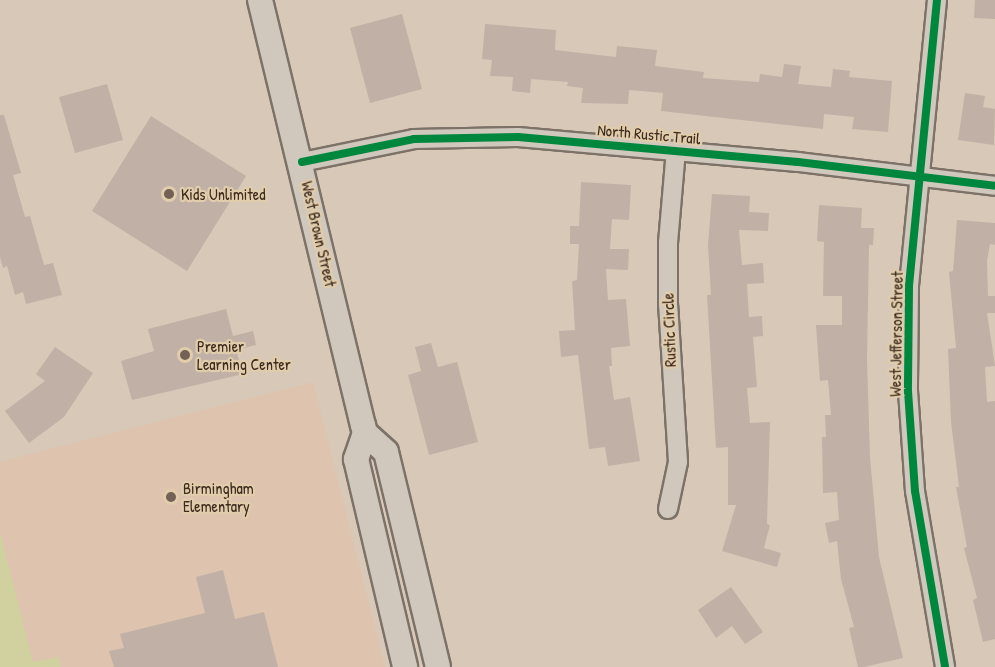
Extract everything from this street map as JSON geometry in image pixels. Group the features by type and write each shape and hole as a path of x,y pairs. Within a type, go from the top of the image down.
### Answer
{"main road":[{"name":"West Brown Street","path":"260,0 302,162 364,433 356,459 405,667"},
{"path":"364,433 386,452 438,667"}],"street":[{"name":"West Jefferson Street","path":"937,0 918,174 909,288 908,391 915,491 945,667"},
{"name":"North Rustic Trail","path":"302,162 414,139 518,137 918,174 995,186"},
{"name":"Rustic Circle","path":"668,509 678,462 668,305 668,243 676,150"}],"shaded area":[{"name":"Birmingham Elementary","path":"313,382 385,667 61,667 58,657 33,663 0,532 0,462"}],"green space":[{"path":"0,532 33,662 59,657 61,667 0,667"}],"building":[{"path":"975,0 995,0 995,19 974,18"},
{"path":"402,14 422,89 370,103 350,28"},
{"path":"485,24 556,30 555,50 616,57 617,46 657,50 655,66 704,72 703,78 759,82 760,74 782,77 784,64 801,66 798,84 831,87 833,69 850,71 849,77 892,81 888,132 852,129 854,117 824,114 823,129 661,111 663,93 629,90 628,104 581,103 583,88 567,86 568,82 531,79 530,93 512,91 513,77 490,76 492,60 482,59"},
{"path":"107,84 123,140 75,153 59,97"},
{"path":"965,93 985,96 983,107 995,109 994,145 958,140"},
{"path":"0,115 4,115 21,173 13,175 25,217 30,216 44,265 53,263 62,295 26,304 23,292 15,295 7,266 3,268 0,257"},
{"name":"Kids Unlimited","path":"151,116 246,176 187,271 92,211"},
{"path":"581,182 631,185 629,220 612,219 610,249 629,249 628,270 606,269 608,300 626,299 630,346 611,348 612,366 609,366 614,400 630,397 640,461 608,466 605,447 589,449 578,355 561,357 559,331 575,330 572,281 577,280 579,244 570,244 570,226 579,226"},
{"path":"712,194 750,196 749,212 769,213 768,231 739,230 742,265 763,263 764,283 747,284 749,317 762,316 763,336 753,337 757,387 747,388 750,423 770,422 767,524 770,525 764,548 781,553 777,567 722,551 736,505 728,505 728,447 716,448 707,295 711,295 708,245"},
{"path":"819,205 862,208 861,228 874,228 873,245 869,245 867,359 870,457 879,557 903,658 864,667 858,667 849,628 854,627 841,579 837,541 829,543 825,523 839,520 837,492 823,493 822,437 826,437 825,415 831,415 828,380 820,381 816,325 842,325 842,296 823,296 824,242 817,241"},
{"path":"957,220 995,223 995,245 990,244 987,261 988,296 995,296 995,313 987,313 995,366 985,367 987,402 995,401 995,639 983,642 973,600 977,598 964,548 967,547 956,487 959,487 951,422 948,349 956,348 949,272 953,271"},
{"path":"226,309 233,336 253,331 256,345 236,350 243,374 132,400 121,361 154,351 148,329"},
{"path":"431,343 438,367 457,362 478,442 429,455 408,375 421,371 415,347"},
{"path":"55,347 93,373 64,417 29,443 5,411 45,381 36,374"},
{"path":"223,570 235,619 264,612 278,667 114,667 109,651 124,648 120,634 205,613 196,577"},
{"path":"731,587 763,632 745,644 732,626 716,638 698,610"}],"cycle path":[{"path":"937,0 909,288 908,391 915,491 945,667"},
{"path":"302,162 414,139 518,137 798,162 995,186"}],"place":[{"name":"Kids Unlimited","path":"169,194"},
{"name":"Premier Learning Center","path":"185,355"},
{"name":"Birmingham Elementary","path":"171,497"}]}
